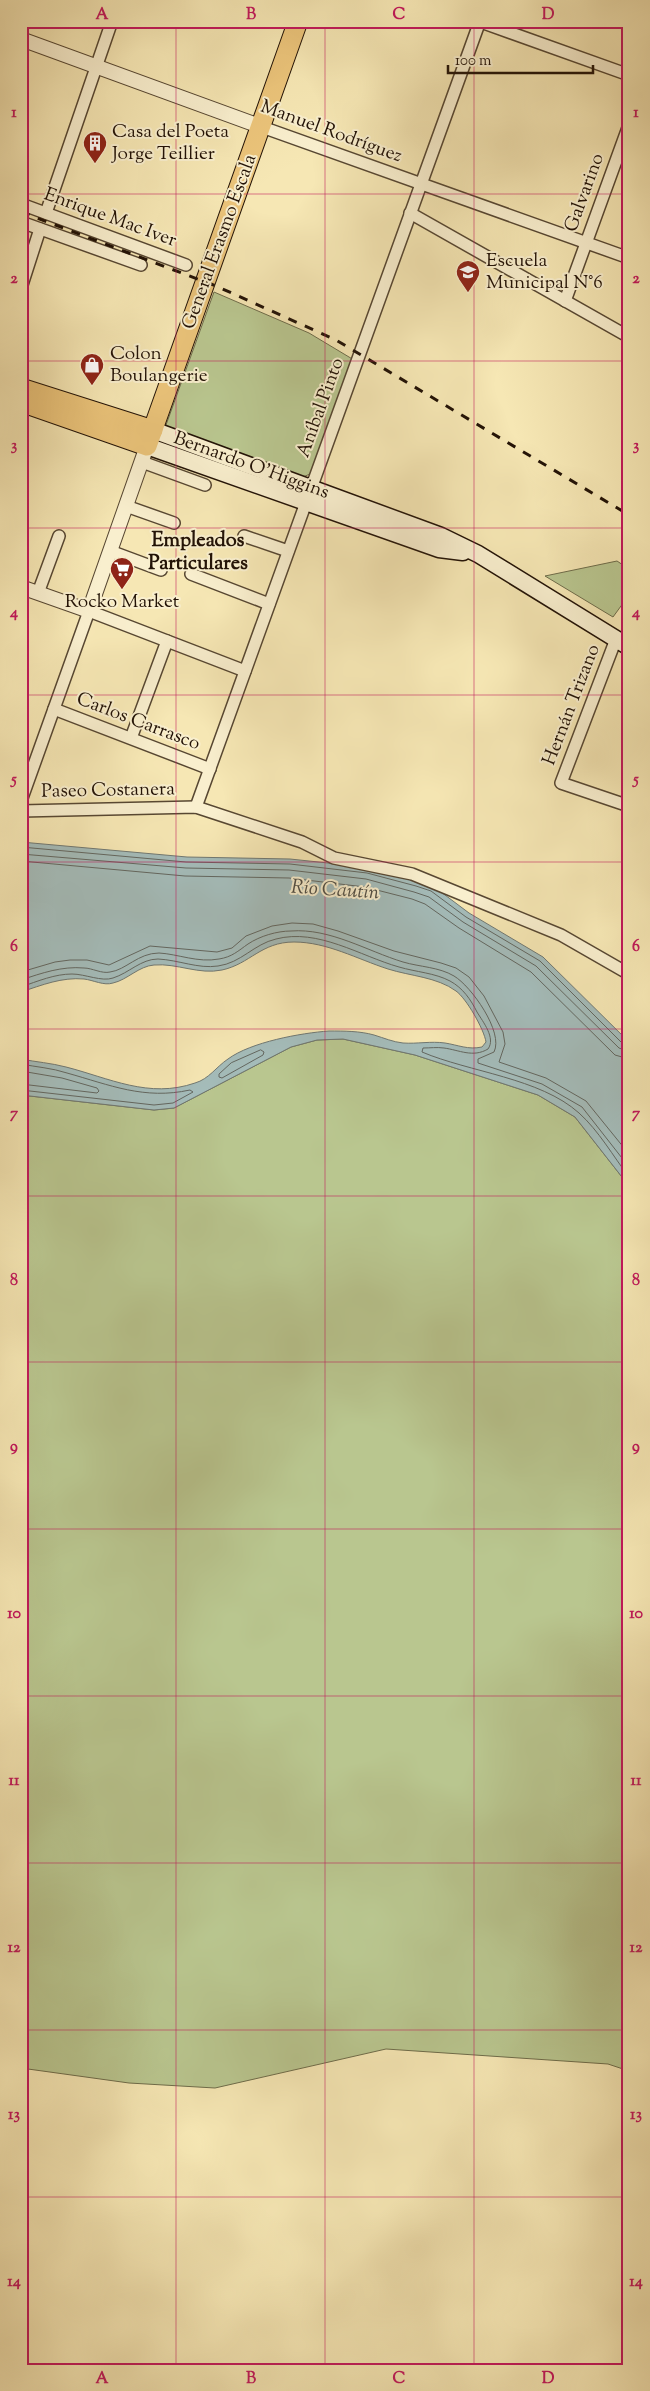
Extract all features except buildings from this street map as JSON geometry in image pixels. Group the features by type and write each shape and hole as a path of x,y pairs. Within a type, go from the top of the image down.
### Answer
{"main road":[{"name":"General Erasmo Escala","path":"147,446 298,21"},
{"name":"Bernardo O'Higgins","path":"21,388 147,446"},
{"name":"Bernardo O'Higgins","path":"21,402 147,446 309,494 441,536 478,554 622,643"}],"street":[{"path":"46,213 112,21"},
{"path":"479,21 629,75"},
{"name":"Aníbal Pinto","path":"196,807 479,21"},
{"name":"Manuel Rodríguez","path":"21,39 421,185 629,258"},
{"name":"Galvarino","path":"565,301 629,125"},
{"name":"Enrique Mac Iver","path":"21,204 186,265"},
{"path":"410,213 629,337"},
{"name":"Enrique Mac Iver","path":"21,222 141,265"},
{"path":"21,288 40,229"},
{"path":"147,446 205,485"},
{"name":"General Erasmo Escala","path":"21,801 147,446"},
{"path":"126,506 174,523"},
{"path":"38,593 59,536"},
{"path":"244,536 288,551"},
{"path":"110,551 161,570"},
{"path":"190,574 269,604"},
{"path":"21,587 245,671"},
{"path":"131,738 167,641"},
{"name":"Hernán Trizano","path":"622,643 562,783 629,806"},
{"name":"Carlos Carrasco","path":"54,709 210,768"},
{"name":"Paseo Costanera","path":"21,811 196,807 302,842 334,858 412,874 561,935 629,974"}],"green space":[{"path":"214,292 309,333 354,360 310,474 303,477 170,433 166,425"},
{"path":"617,561 629,569 629,595 613,617 545,576"},
{"path":"343,1039 415,1055 538,1095 575,1117 629,1186 629,2071 608,2064 386,2049 215,2088 129,2083 28,2069 21,2066 21,1095 154,1110 174,1108 291,1047 317,1040"}],"water":[{"name":"Río Cautín","path":"21,842 187,857 290,859 328,863 395,874 433,886 469,913 543,957 629,1042 629,1186 575,1117 538,1095 415,1055 343,1039 317,1040 291,1047 174,1108 154,1110 21,1095 21,1059 60,1066 129,1085 161,1089 200,1081 228,1059 263,1043 305,1034 329,1031 358,1032 399,1042 440,1042 472,1048 482,1047 486,1042 485,1036 469,1007 460,995 449,986 388,969 330,948 306,943 283,943 273,946 232,967 222,970 205,971 154,965 143,968 110,984 84,979 68,979 21,992"}],"railway":[{"path":"21,212 216,286 336,340 629,515"}],"place":[{"name":"Casa del Poeta Jorge Teillier","path":"95,164"},
{"name":"Escuela Municipal N°6","path":"468,293"},
{"name":"Colon Boulangerie","path":"92,386"},
{"name":"Rocko Market","path":"122,590"}],"district":[{"name":"Empleados Particulares","path":"198,552"}]}
